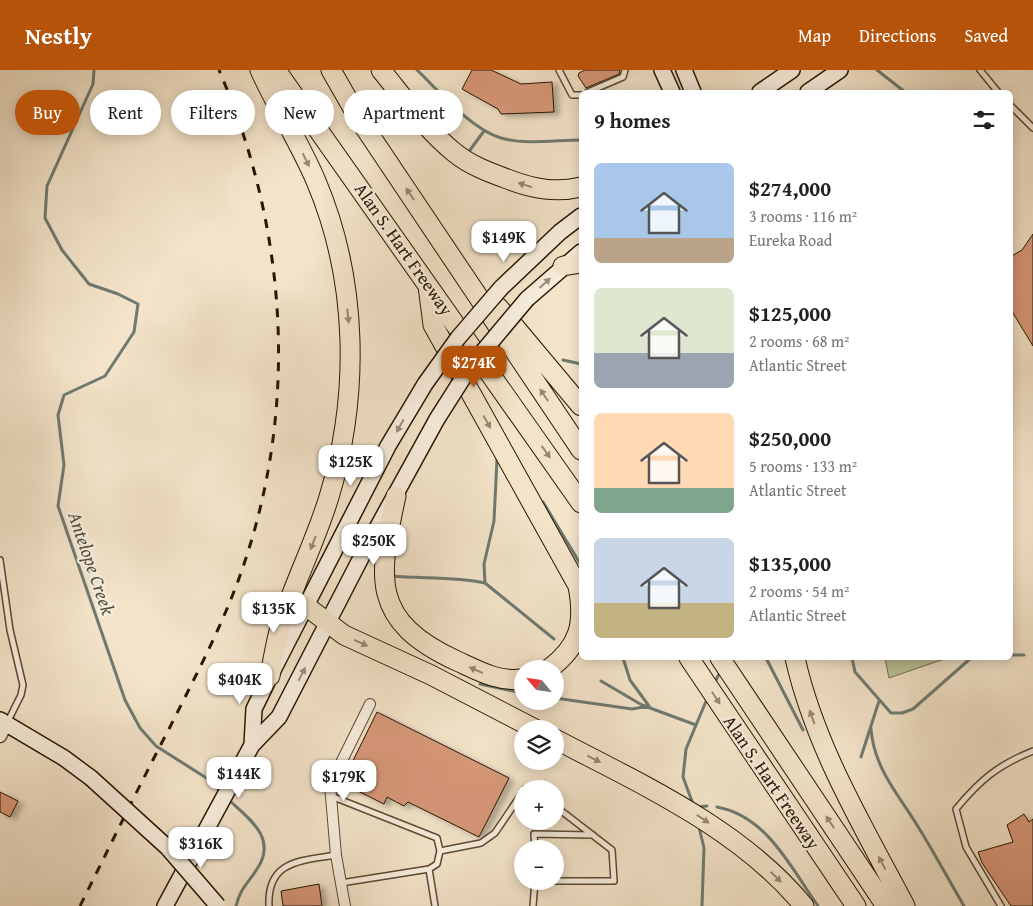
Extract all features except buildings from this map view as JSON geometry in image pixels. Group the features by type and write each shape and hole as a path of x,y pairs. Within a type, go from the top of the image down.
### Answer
{"highway":[{"path":"260,70 316,181 331,222 346,292 350,347 347,410 336,473 319,525 281,624 270,676"},
{"name":"Alan S. Hart Freeway","path":"276,70 428,283 579,500"},
{"name":"Alan S. Hart Freeway","path":"331,70 359,118 579,447"},
{"path":"381,70 431,130 455,153 468,162 482,170 537,189 579,187"},
{"path":"437,235 579,404"},
{"path":"562,266 579,263"},
{"path":"428,283 434,325 578,586 579,597"},
{"path":"396,496 384,553 383,568 386,595 400,621 425,645 443,655 492,677 514,680"},
{"path":"306,606 344,635 432,675 518,720"},
{"path":"559,660 571,649 579,627"},
{"name":"Alan S. Hart Freeway","path":"690,660 856,906"},
{"name":"Alan S. Hart Freeway","path":"721,660 886,906"},
{"path":"795,660 803,694 818,735 857,816 905,906"},
{"path":"564,744 633,779 702,819 772,874 804,906"}],"main road":[{"path":"662,70 671,90"},
{"path":"684,70 692,90"},
{"path":"811,90 840,70"},
{"path":"763,90 788,73"},
{"path":"252,745 254,710 270,676 393,439 425,384 476,315 528,260 579,218"},
{"path":"165,906 252,745 279,718 365,550 437,420 470,367 527,299 562,266 579,253"},
{"path":"2,727 64,758 91,778 168,848 218,906"}],"street":[{"path":"345,906 336,855 330,785 370,704"}],"lane":[{"path":"559,70 572,96 579,95"},
{"path":"593,90 623,77 625,70"},
{"path":"980,70 996,90"},
{"path":"1013,108 1033,128"},
{"path":"0,560 10,630 22,673 21,694 2,727"},
{"path":"1001,906 966,847 956,809 979,782 1006,762 1033,751"},
{"path":"331,796 437,838 440,851 437,864 429,869 340,883"},
{"path":"440,851 481,843 495,832 514,805"},
{"path":"564,813 612,850 614,881 564,881"},
{"path":"534,840 534,834 593,835"},
{"path":"270,906 276,874 284,866 336,855"},
{"path":"429,869 435,906"},
{"path":"533,906 534,890"}],"green space":[{"path":"885,660 941,660 889,678"}],"waterway":[{"name":"Antelope Creek","path":"94,70 93,84 47,186 45,218 62,250 89,284 118,294 138,304 134,332 105,376 64,395 58,415 64,465 58,506 125,700 140,728 156,746 208,779 222,793"},
{"path":"417,70 456,109 478,127 501,138 541,142 579,140"},
{"path":"877,70 902,90"},
{"path":"470,150 484,131"},
{"path":"563,360 579,364"},
{"path":"497,459 494,521 484,564 485,583 554,639"},
{"path":"543,502 579,562"},
{"path":"391,576 450,578 485,583"},
{"path":"1013,655 1024,655"},
{"path":"564,699 632,709 649,706 630,680 624,660"},
{"path":"767,660 803,730"},
{"path":"852,660 855,672 891,713 902,713 913,709 969,660"},
{"path":"714,684 720,672"},
{"path":"601,681 642,705 696,725"},
{"path":"480,684 514,691"},
{"path":"693,804 683,777 686,749 707,699"},
{"path":"861,757 879,701"},
{"path":"871,729 877,756 888,780 923,835 964,906"},
{"name":"Antelope Creek","path":"228,799 258,830 263,839 264,848 263,858 242,890 236,906"},
{"path":"695,807 707,806"},
{"path":"717,807 735,812 764,832 787,860 818,906"},
{"path":"699,827 704,848 702,906"}],"railway":[{"path":"80,906 201,666 229,604 245,561 262,500 273,438 278,376 277,313 271,251 259,190 242,129 219,70"}]}
